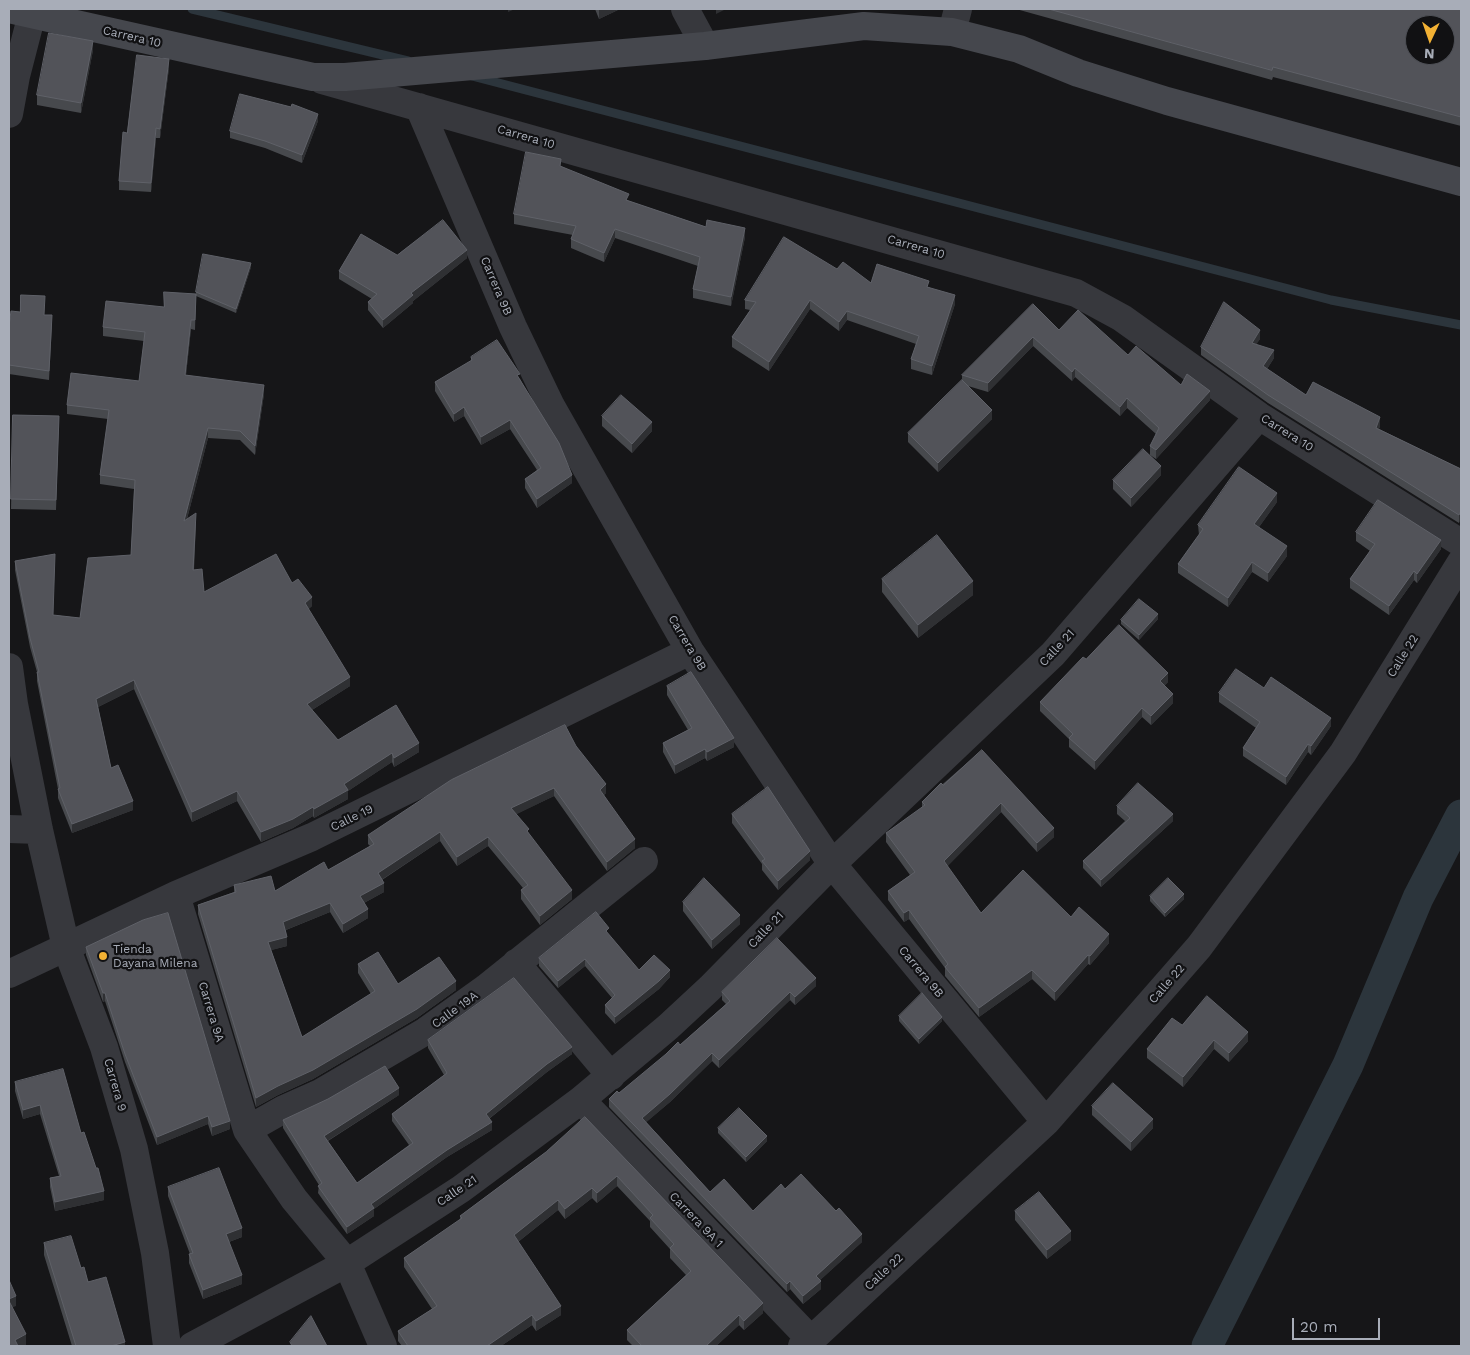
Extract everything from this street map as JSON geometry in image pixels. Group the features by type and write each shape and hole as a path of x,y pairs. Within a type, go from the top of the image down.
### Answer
{"street":[{"path":"685,9 705,46"},
{"path":"864,26 894,9"},
{"path":"9,114 16,76 20,11"},
{"name":"Carrera 10","path":"20,11 185,50 313,77 1076,293 1122,318 1258,416 1461,543"},
{"name":"Carrera 10","path":"313,77 345,76 705,46 864,26 955,20 1078,73 1167,101 1461,182"},
{"name":"Carrera 9B","path":"420,107 513,327 551,406 690,651 832,864 1046,1122"},
{"name":"Calle 21","path":"192,1346 347,1263 462,1189 611,1076 710,988 832,864 1054,654 1258,416"},
{"name":"Calle 22","path":"806,1343 1046,1122 1199,947 1343,754 1461,562"},
{"name":"Calle 19","path":"9,974 176,895 312,837 690,651"},
{"name":"Carrera 9","path":"9,667 14,704 38,830 66,946 104,1046 134,1149 155,1253 167,1346"},
{"path":"9,828 38,830"},
{"name":"Calle 19A","path":"247,1130 284,1109 320,1093 426,1031 466,1003 644,861"},
{"name":"Carrera 9A","path":"176,895 247,1130 294,1199 347,1263"},
{"path":"516,963 611,1076"},
{"name":"Carrera 9A 1","path":"581,1100 806,1343"},
{"path":"347,1263 383,1346"}],"building":[{"path":"1049,9 1461,9 1461,117 1273,67 1272,70"},
{"path":"49,33 93,41 81,103 37,95"},
{"path":"137,55 169,59 160,129 156,128 151,183 119,181 123,132 127,133"},
{"path":"240,94 291,107 292,104 318,114 302,155 265,141 230,131"},
{"path":"526,152 561,159 560,166 629,194 626,200 706,227 707,220 745,228 731,297 693,289 700,257 615,229 604,253 571,239 576,226 514,214"},
{"path":"443,220 467,250 411,293 413,295 383,320 368,302 377,294 339,271 361,234 397,255"},
{"path":"784,237 837,269 843,262 871,283 877,264 929,281 927,287 955,295 932,366 911,359 919,336 847,311 839,322 810,300 769,362 732,337 756,302 745,300"},
{"path":"203,254 251,263 236,309 196,292"},
{"path":"164,292 196,294 195,320 191,320 185,375 264,385 255,446 240,431 208,428 184,521 196,513 193,570 202,569 204,592 276,554 292,583 298,579 312,597 305,603 350,677 307,704 338,740 396,705 419,743 394,758 392,753 344,784 348,790 314,809 313,807 293,819 261,832 237,791 192,812 134,680 96,699 111,768 118,765 133,801 72,824 58,789 60,788 37,672 39,672 30,638 15,561 55,554 53,615 80,618 88,558 131,555 135,480 100,475 109,410 67,405 71,373 139,381 145,332 103,327 106,301 164,307"},
{"path":"21,295 45,296 44,315 52,315 49,371 9,365 11,311 20,312"},
{"path":"1224,302 1260,330 1252,343 1274,350 1263,366 1306,395 1313,382 1380,417 1376,428 1461,469 1461,511 1459,515 1268,395 1201,347"},
{"path":"1033,304 1059,330 1078,310 1128,355 1136,346 1181,385 1187,374 1210,391 1156,450 1150,446 1159,428 1127,398 1120,407 1075,368 1072,372 1033,337 988,383 962,375"},
{"path":"497,340 520,374 517,375 559,443 572,475 537,499 525,479 541,468 510,420 481,437 464,407 454,414 435,382 472,360 471,357"},
{"path":"962,380 992,410 938,463 908,433"},
{"path":"621,395 652,422 632,444 602,416"},
{"path":"13,415 59,416 56,500 11,499"},
{"path":"1143,449 1161,466 1131,498 1113,480"},
{"path":"1239,467 1277,493 1254,524 1287,546 1268,573 1252,562 1228,598 1178,564 1203,529 1198,525"},
{"path":"1378,500 1441,540 1417,574 1414,571 1389,606 1350,579 1375,544 1356,532"},
{"path":"937,535 973,581 918,625 882,579"},
{"path":"1139,599 1158,614 1139,635 1121,620"},
{"path":"1119,625 1168,673 1160,681 1173,694 1151,716 1142,708 1095,761 1069,738 1073,734 1040,702 1083,657 1086,659"},
{"path":"1236,669 1264,688 1271,677 1331,718 1311,746 1308,744 1286,777 1243,748 1260,722 1219,693"},
{"path":"691,672 734,738 707,752 705,749 675,765 663,743 692,728 667,686"},
{"path":"565,725 576,746 606,784 600,790 635,839 607,862 554,788 511,808 529,829 527,831 572,890 540,916 521,890 528,885 488,837 457,857 440,832 378,873 384,883 360,896 368,909 343,924 330,903 283,922 287,937 268,942 302,1037 375,991 358,964 378,952 398,984 439,957 456,981 417,1009 313,1070 256,1098 198,905 236,892 234,885 271,876 275,891 324,862 328,870 374,844 368,835 451,780"},
{"path":"982,750 1054,828 1037,843 1001,803 944,861 981,913 1023,870 1071,917 1079,907 1109,934 1055,992 1032,970 979,1008 945,967 948,964 909,910 904,913 888,891 915,872 886,833 925,805 922,802 941,783 943,785"},
{"path":"1138,783 1173,814 1101,880 1083,861 1130,818 1117,806"},
{"path":"768,787 810,851 778,881 762,861 765,859 732,814"},
{"path":"704,878 740,915 712,940 683,902"},
{"path":"1168,878 1184,894 1165,913 1150,896"},
{"path":"596,912 609,928 606,931 639,970 654,955 670,970 615,1017 605,1005 615,995 585,959 558,981 539,958"},
{"path":"168,913 230,1121 212,1127 208,1116 157,1137 125,1054 105,993 103,993 86,947 143,920"},
{"path":"777,938 816,978 795,997 790,992 719,1060 712,1053 642,1118 710,1192 724,1179 753,1211 781,1184 785,1189 801,1174 836,1211 839,1208 862,1234 816,1276 821,1281 803,1296 790,1281 787,1284 609,1099 617,1091 619,1093 678,1042 680,1045 730,1001 722,992"},
{"path":"514,978 572,1047 547,1064 486,1114 492,1122 447,1150 371,1204 374,1208 347,1227 318,1186 322,1183 283,1120 328,1099 385,1066 399,1088 324,1136 357,1183 413,1143 392,1114 447,1073 428,1040"},
{"path":"922,993 942,1017 919,1039 899,1016"},
{"path":"1207,996 1248,1032 1229,1053 1214,1040 1183,1077 1147,1049 1172,1018 1182,1025"},
{"path":"63,1069 81,1133 84,1132 96,1168 98,1168 104,1191 55,1202 50,1178 61,1176 40,1105 23,1110 15,1082"},
{"path":"1113,1083 1153,1119 1131,1142 1092,1106"},
{"path":"739,1108 767,1136 746,1157 718,1128"},
{"path":"585,1117 763,1303 744,1321 739,1315 706,1346 642,1346 627,1330 691,1271 670,1248 674,1244 650,1218 653,1215 617,1176 597,1193 592,1188 565,1209 558,1200 514,1235 561,1306 536,1321 532,1315 487,1346 408,1346 398,1331 437,1306 404,1258 462,1218 460,1216 546,1152"},
{"path":"219,1168 242,1228 226,1234 242,1275 203,1290 189,1254 193,1253 168,1187"},
{"path":"1039,1192 1071,1231 1047,1250 1015,1211"},
{"path":"71,1236 81,1268 84,1267 88,1282 106,1277 125,1342 111,1346 76,1346 44,1243"},
{"path":"9,1280 16,1296 9,1299"},
{"path":"9,1301 26,1334 15,1340 18,1346 9,1346"},
{"path":"311,1316 327,1346 292,1346 290,1342"}],"waterway":[{"path":"192,9 408,61"},
{"path":"472,76 1331,300 1461,325"},
{"path":"1207,1346 1348,1065 1418,898 1461,815"}],"place":[{"name":"Tienda Dayana Milena","path":"103,956"}]}
